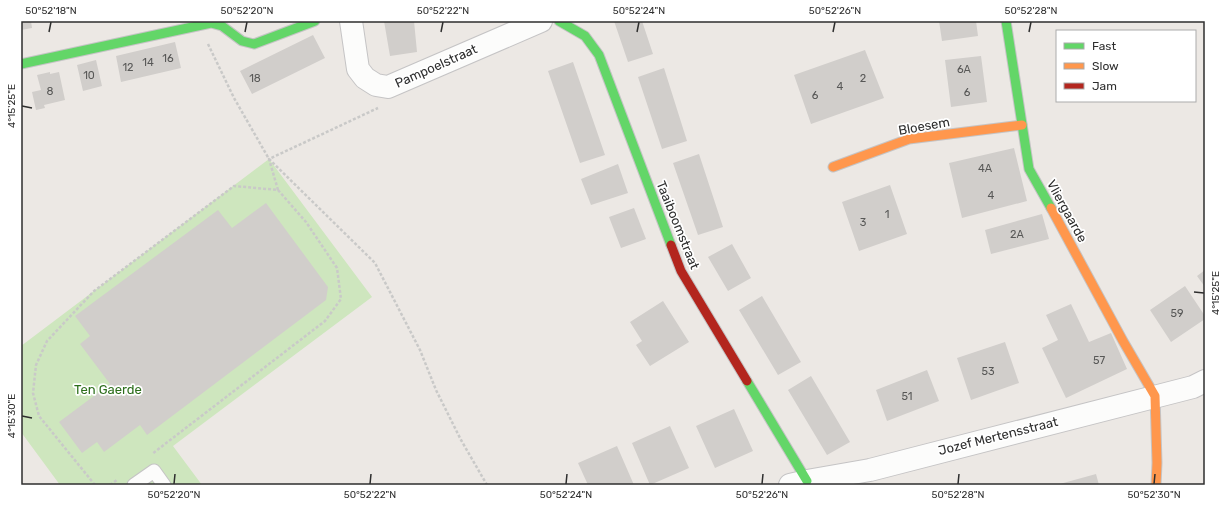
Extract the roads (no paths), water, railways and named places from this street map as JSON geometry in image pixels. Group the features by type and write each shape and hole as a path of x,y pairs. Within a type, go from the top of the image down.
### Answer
{"street":[{"path":"21,64 211,23 222,26 242,41 254,44 315,21"},
{"name":"Pampoelstraat","path":"351,21 358,69 365,78 376,85 388,87 541,21"},
{"name":"Taaiboomstraat","path":"559,21 585,36 599,55 682,271 799,483"},
{"name":"Vliergaarde","path":"1006,21 1029,169 1123,341 1155,396"},
{"name":"Bloesem","path":"833,167 909,139 1022,125"},
{"name":"Jozef Mertensstraat","path":"799,483 870,470 1193,387 1205,381"},
{"path":"1155,396 1157,463 1156,485"}],"lane":[{"path":"134,485 154,471 164,485"}],"park label":[{"name":"Ten Gaerde","path":"108,389"}]}
